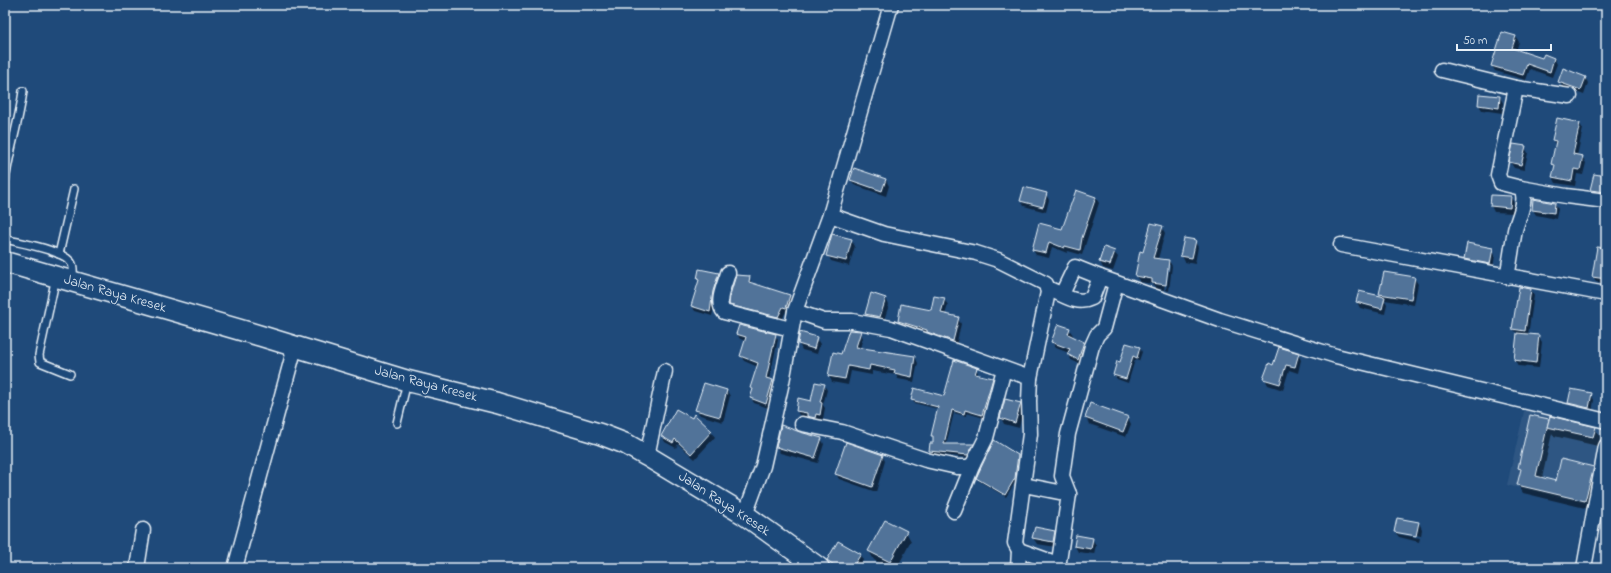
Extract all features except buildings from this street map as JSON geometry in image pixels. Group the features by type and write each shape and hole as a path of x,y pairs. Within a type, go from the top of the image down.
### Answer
{"main road":[{"name":"Jalan Raya Kresek","path":"5,262 408,380 563,422 626,444 745,515 806,565"}],"street":[{"path":"745,515 765,458 782,382 795,311 830,216 891,5"},
{"path":"1442,70 1516,88 1570,96"},
{"path":"1516,88 1498,175 1501,182 1521,188 1606,201"},
{"path":"1507,277 1516,228 1521,211 1523,191 1521,188"},
{"path":"830,216 884,234 976,253 998,260 1046,284 1048,292 1030,378 1030,434 1015,543 1019,550 1018,568"},
{"path":"1341,245 1507,277 1606,294"},
{"path":"1062,294 1075,267 1220,320 1336,356 1606,421"},
{"path":"728,273 720,302 721,309 724,312 791,329"},
{"path":"1047,288 1079,302 1085,302 1092,298 1100,277"},
{"path":"1019,550 1058,566 1069,494 1062,476 1068,434 1092,346 1097,335 1104,328 1116,283"},
{"path":"795,311 824,321 852,321 891,328 1030,378"},
{"path":"235,568 295,347"},
{"path":"954,511 973,464 986,438 1004,369"},
{"path":"647,456 665,371"},
{"path":"802,424 842,432 926,460 957,467 968,467 973,464"},
{"path":"1584,568 1606,446"},
{"path":"1024,485 1069,494"},
{"path":"137,568 143,530"}],"lane":[{"path":"5,182 10,148 19,119 23,91"},
{"path":"60,254 74,189"},
{"path":"5,239 60,254 72,263 39,356 40,362 70,374"},
{"path":"397,423 408,380"}],"shaded area":[{"path":"1526,403 1606,422 1588,504 1507,485","holes":["1551,412 1597,422 1593,437 1547,427 1537,472 1518,468 1530,415 1549,419","1562,459 1595,467 1591,485 1557,478","1520,472 1588,488 1585,501 1517,485"]}]}
